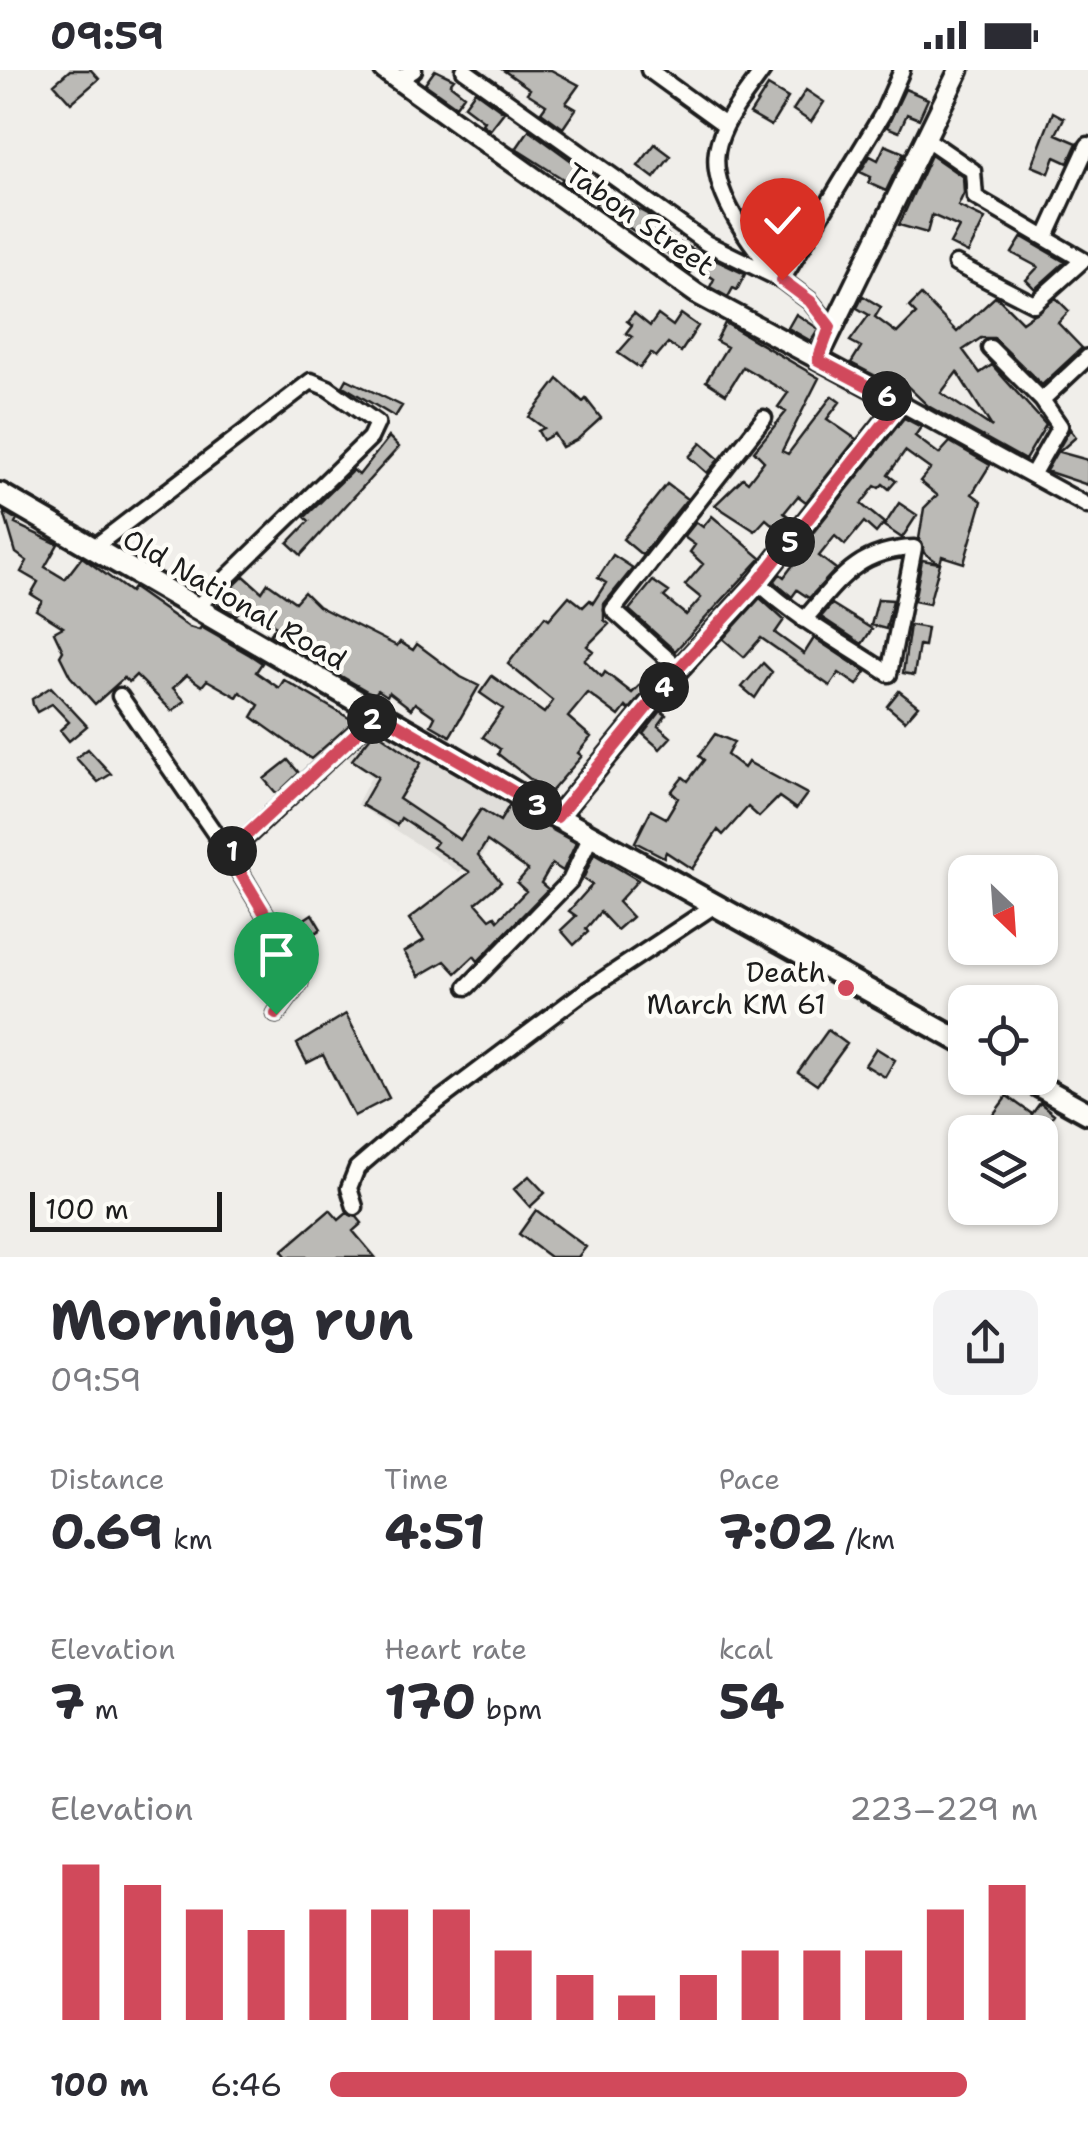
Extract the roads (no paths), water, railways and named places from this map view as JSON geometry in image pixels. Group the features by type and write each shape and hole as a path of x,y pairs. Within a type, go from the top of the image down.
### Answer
{"main road":[{"name":"Old National Road","path":"0,494 557,817 948,1035"},
{"path":"1056,1095 1088,1112"}],"street":[{"path":"464,70 706,243 782,280"},
{"path":"649,70 726,125"},
{"path":"763,70 726,125 716,154 722,187 754,250 782,280 810,301 830,327"},
{"path":"782,280 883,114 902,70"},
{"path":"818,360 830,327 959,70"},
{"name":"Tabon Street","path":"399,73 697,294 1088,506"},
{"path":"925,138 973,172 975,196 1078,254 1083,264 1034,304 956,264"},
{"path":"1046,236 1088,145"},
{"path":"990,348 1042,400 1060,426 1032,476"},
{"path":"1042,400 1088,357"},
{"path":"94,548 311,381 328,388 377,422 370,438 196,608"},
{"path":"557,817 679,668 758,582 900,403"},
{"path":"679,668 613,610 764,418"},
{"path":"758,582 792,614 889,674 914,548 877,552 852,566 804,620"},
{"path":"120,696 229,854 300,972 299,983 276,1014"},
{"path":"229,854 378,713"},
{"path":"467,988 570,881 591,836"},
{"path":"356,1208 350,1188 357,1168 413,1120 578,996 715,905"}],"place":[{"name":"Death March KM 61","path":"846,988"}]}
